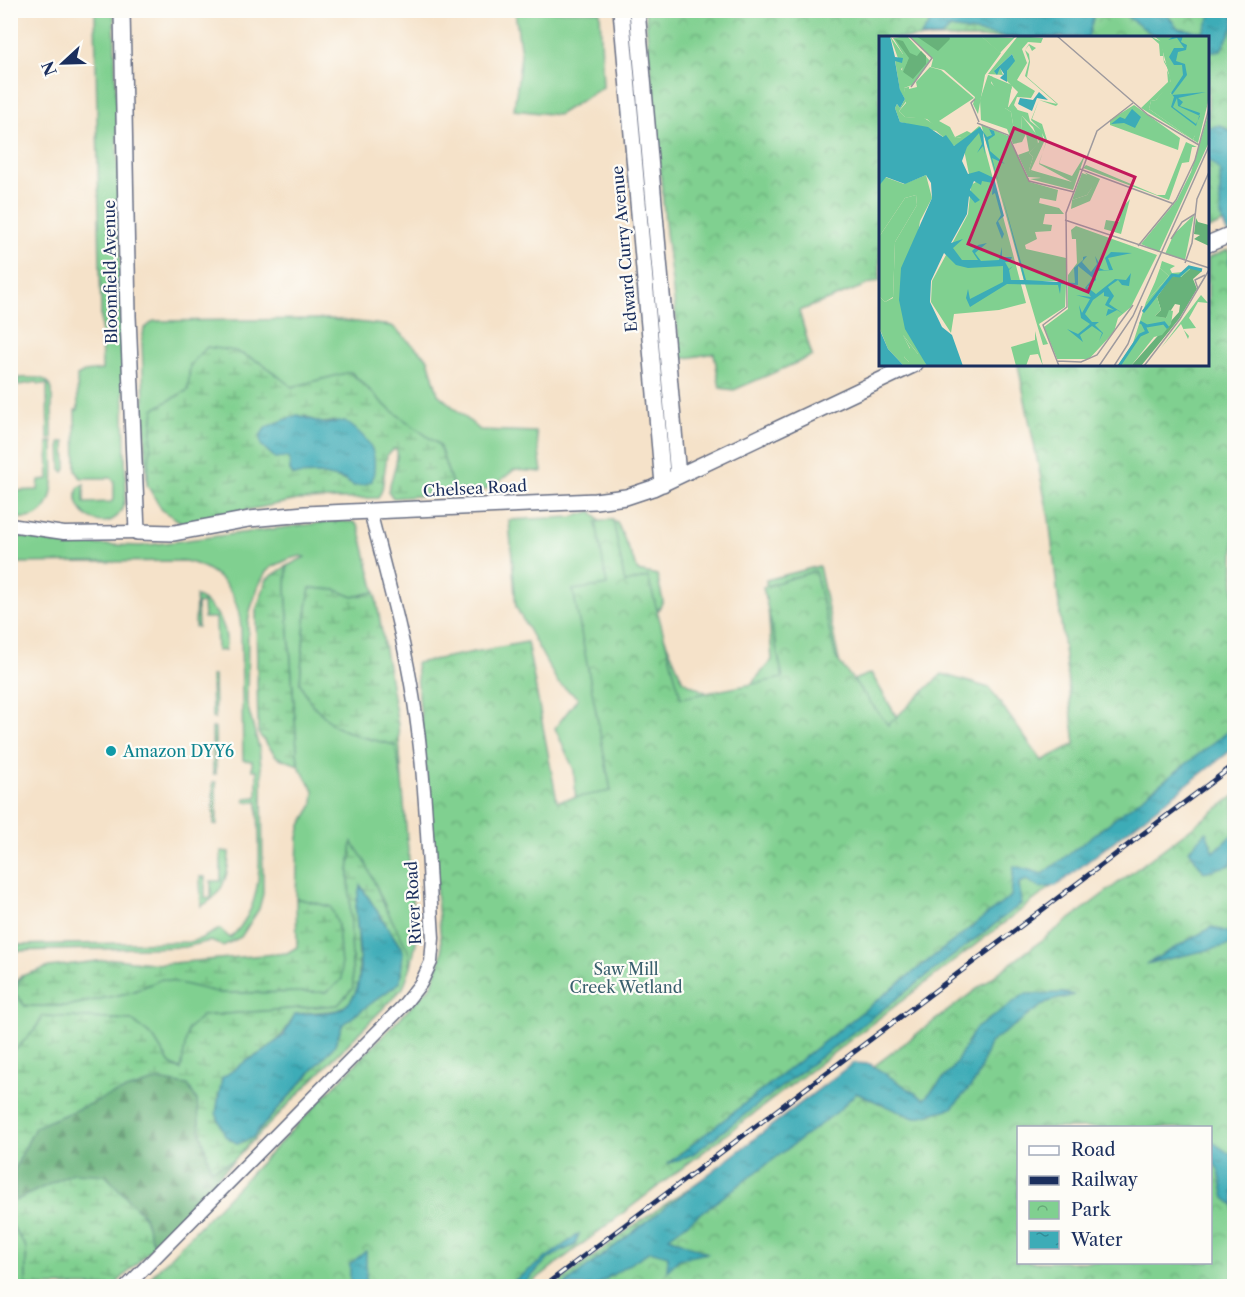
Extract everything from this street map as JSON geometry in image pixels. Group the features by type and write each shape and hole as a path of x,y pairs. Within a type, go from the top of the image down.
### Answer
{"street":[{"name":"Bloomfield Avenue","path":"122,10 128,316 138,532"},
{"name":"Edward Curry Avenue","path":"621,10 663,484"},
{"name":"Edward Curry Avenue","path":"637,10 678,476"},
{"path":"645,282 661,281"},
{"name":"Chelsea Road","path":"10,525 64,533 174,533 249,519 595,501 626,497 663,484 911,366"},
{"name":"River Road","path":"127,1287 402,1007 421,983 431,962 433,938 431,903 421,762 414,704 407,660 370,511"}],"green space":[{"path":"95,11 114,11 126,492 122,508 115,518 106,522 88,517 81,509 77,499 78,488 84,484 84,503 111,502 114,499 114,481 111,478 81,478 76,471 77,376 84,372 102,370"},
{"path":"515,11 600,11 603,87 558,115 514,110 521,55"},
{"path":"645,11 1234,11 1234,218 1209,229 1209,36 879,36 879,280 799,311 812,356 734,390 720,388 714,353 681,359 666,232"},
{"name":"Saw Mill Creek Wetland","path":"1228,250 1234,266 1234,748 527,1286 142,1286 432,985 442,953 416,663 527,642 557,801 611,791 573,590 607,585 596,522 613,519 625,583 648,577 681,698 783,678 763,587 815,571 836,658 888,725 942,674 989,688 1042,761 1075,744 1049,518 1018,366 1209,366 1209,258"},
{"path":"330,319 392,326 428,359 438,394 480,430 536,432 542,472 514,470 490,489 455,493 439,445 388,408 351,372 292,387 261,363 235,351 190,365 188,390 154,410 147,485 142,342 144,329 154,321"},
{"path":"207,347 235,351 261,363 292,387 350,372 388,408 439,445 455,493 393,498 388,491 397,459 395,449 387,455 382,490 378,498 298,500 182,523 162,510 147,485 154,409 188,390 190,365","holes":["304,415 322,423 334,421 354,486 333,476 293,475 290,471 290,461 287,457 281,457"]},
{"path":"18,378 39,378 50,385 52,390 52,439 48,439 47,384 37,382 18,385"},
{"path":"48,442 53,442 54,469 51,495 47,506 39,514 27,518 11,517 11,491 38,490 39,480 49,479"},
{"path":"60,442 65,442 66,469 64,472 61,469"},
{"path":"592,511 601,523 617,522 638,571 657,575 663,601 655,616 683,681 719,699 740,697 772,660 766,580 819,566 844,684 871,673 939,783 578,838 574,770 555,728 578,698 558,683 516,607 509,520 572,517"},
{"path":"335,521 335,523 338,521 354,522 359,527 375,592 353,597 336,590 310,588 300,683 358,736 395,745 402,780 416,943 411,966 389,913 362,858 352,843 349,873 353,988 338,1005 202,1016 188,1029 182,1070 170,1064 153,1037 131,1020 43,1016 34,1031 11,1055 11,987 21,976 15,993 25,1006 67,1006 132,992 162,978 221,993 327,992 331,907 296,898 298,837 301,825 313,805 314,791 298,765 286,589 287,566 305,557 301,556 289,559 266,572 250,611 247,704 259,748 262,774 263,894 259,909 241,937 223,946 210,941 185,947 11,951 11,945 189,942 220,929 230,938 242,924 251,908 259,874 259,856 258,802 244,800 257,797 257,770 252,770 252,761 243,760 241,628 236,604 225,584 209,570 185,561 11,563 11,535 16,538 17,536 55,543 141,546"},
{"path":"287,566 286,589 298,765 277,757 258,733 256,610 267,579"},
{"path":"310,588 336,590 353,597 375,592 398,725 402,780 395,745 358,736 334,726 310,702 300,683"},
{"path":"196,596 210,606 220,619 225,634 225,650 217,651 216,618 204,618 203,603 197,604 198,627 195,627"},
{"path":"211,676 214,676 215,718 212,718"},
{"path":"212,728 215,728 216,774 213,774"},
{"path":"213,782 216,782 217,825 214,825"},
{"path":"1234,796 1234,1286 581,1286"},
{"path":"352,842 365,861 385,907 408,950 411,966 403,988 233,1161 211,1169 200,1129 197,1100 188,1085 158,1080 113,1094 35,1127 14,1170 15,1201 73,1173 105,1175 143,1215 154,1246 114,1286 26,1286 26,1247 11,1224 10,1055 34,1031 43,1016 131,1020 153,1037 170,1064 181,1070 188,1029 202,1016 338,1005 353,988 349,873","holes":["361,886 403,951 400,982 343,1024 334,1046 252,1138 245,1062 275,1043 295,1014 339,1010 350,1002 359,987 356,906"]},
{"path":"221,851 229,852 226,877 215,897 201,906 200,877 205,877 205,898 211,898 211,881 221,881"},
{"path":"296,898 331,907 338,925 342,979 327,992 221,993 162,979 132,992 67,1006 25,1006 15,993 21,976 49,967 114,959 161,964 287,953 297,947"},
{"path":"158,1080 188,1085 197,1100 200,1129 211,1168 233,1161 154,1246 143,1214 73,1173 15,1201 14,1171 35,1127 113,1094"},
{"path":"711,1173 563,1286 555,1286 636,1224"},
{"path":"10,1224 26,1247 26,1286 11,1286"}],"water":[{"path":"1015,10 1018,16 1054,18 1059,11 1095,11 1088,36 1001,36 950,28 942,36 921,36 935,15 982,14 981,11"},
{"path":"1119,11 1164,11 1178,28 1203,32 1211,11 1234,11 1234,25 1221,50 1209,52 1209,36 1155,36"},
{"path":"1220,125 1234,134 1234,281 1229,260 1232,244 1221,214 1220,171 1209,160 1209,128"},
{"path":"297,415 325,424 345,421 360,433 373,453 372,481 354,486 343,479 319,474 293,475 290,471 288,457 275,458 261,445 260,436 266,427"},
{"path":"1234,727 1234,748 1056,886 1039,888 1027,880 1019,883 1021,904 693,1154 667,1164 1011,896 1014,866 1043,874"},
{"path":"1206,832 1214,852 1234,833 1234,856 1230,865 1204,872 1189,850"},
{"path":"360,885 403,951 400,982 343,1024 334,1046 252,1138 238,1144 225,1136 216,1113 222,1078 265,1051 284,1035 295,1014 337,1011 351,1001 359,977 356,903"},
{"path":"1212,927 1234,934 1234,944 1146,964"},
{"path":"1025,994 1074,995 1047,1002 990,1043 976,1080 952,1108 914,1118 856,1093 837,1112 669,1237 707,1253 679,1259 667,1271 668,1256 650,1251 595,1286 563,1286 853,1063 870,1064 924,1099 953,1068 975,1029"},
{"path":"1212,1142 1234,1157 1234,1205 1225,1198 1219,1171 1212,1160"},
{"path":"579,1234 575,1245 552,1257 526,1281 515,1286 507,1286"},
{"path":"366,1251 366,1286 350,1286 350,1264"}],"railway":[{"path":"544,1286 1234,765"}],"place":[{"name":"Amazon DYY6","path":"111,751"}]}
